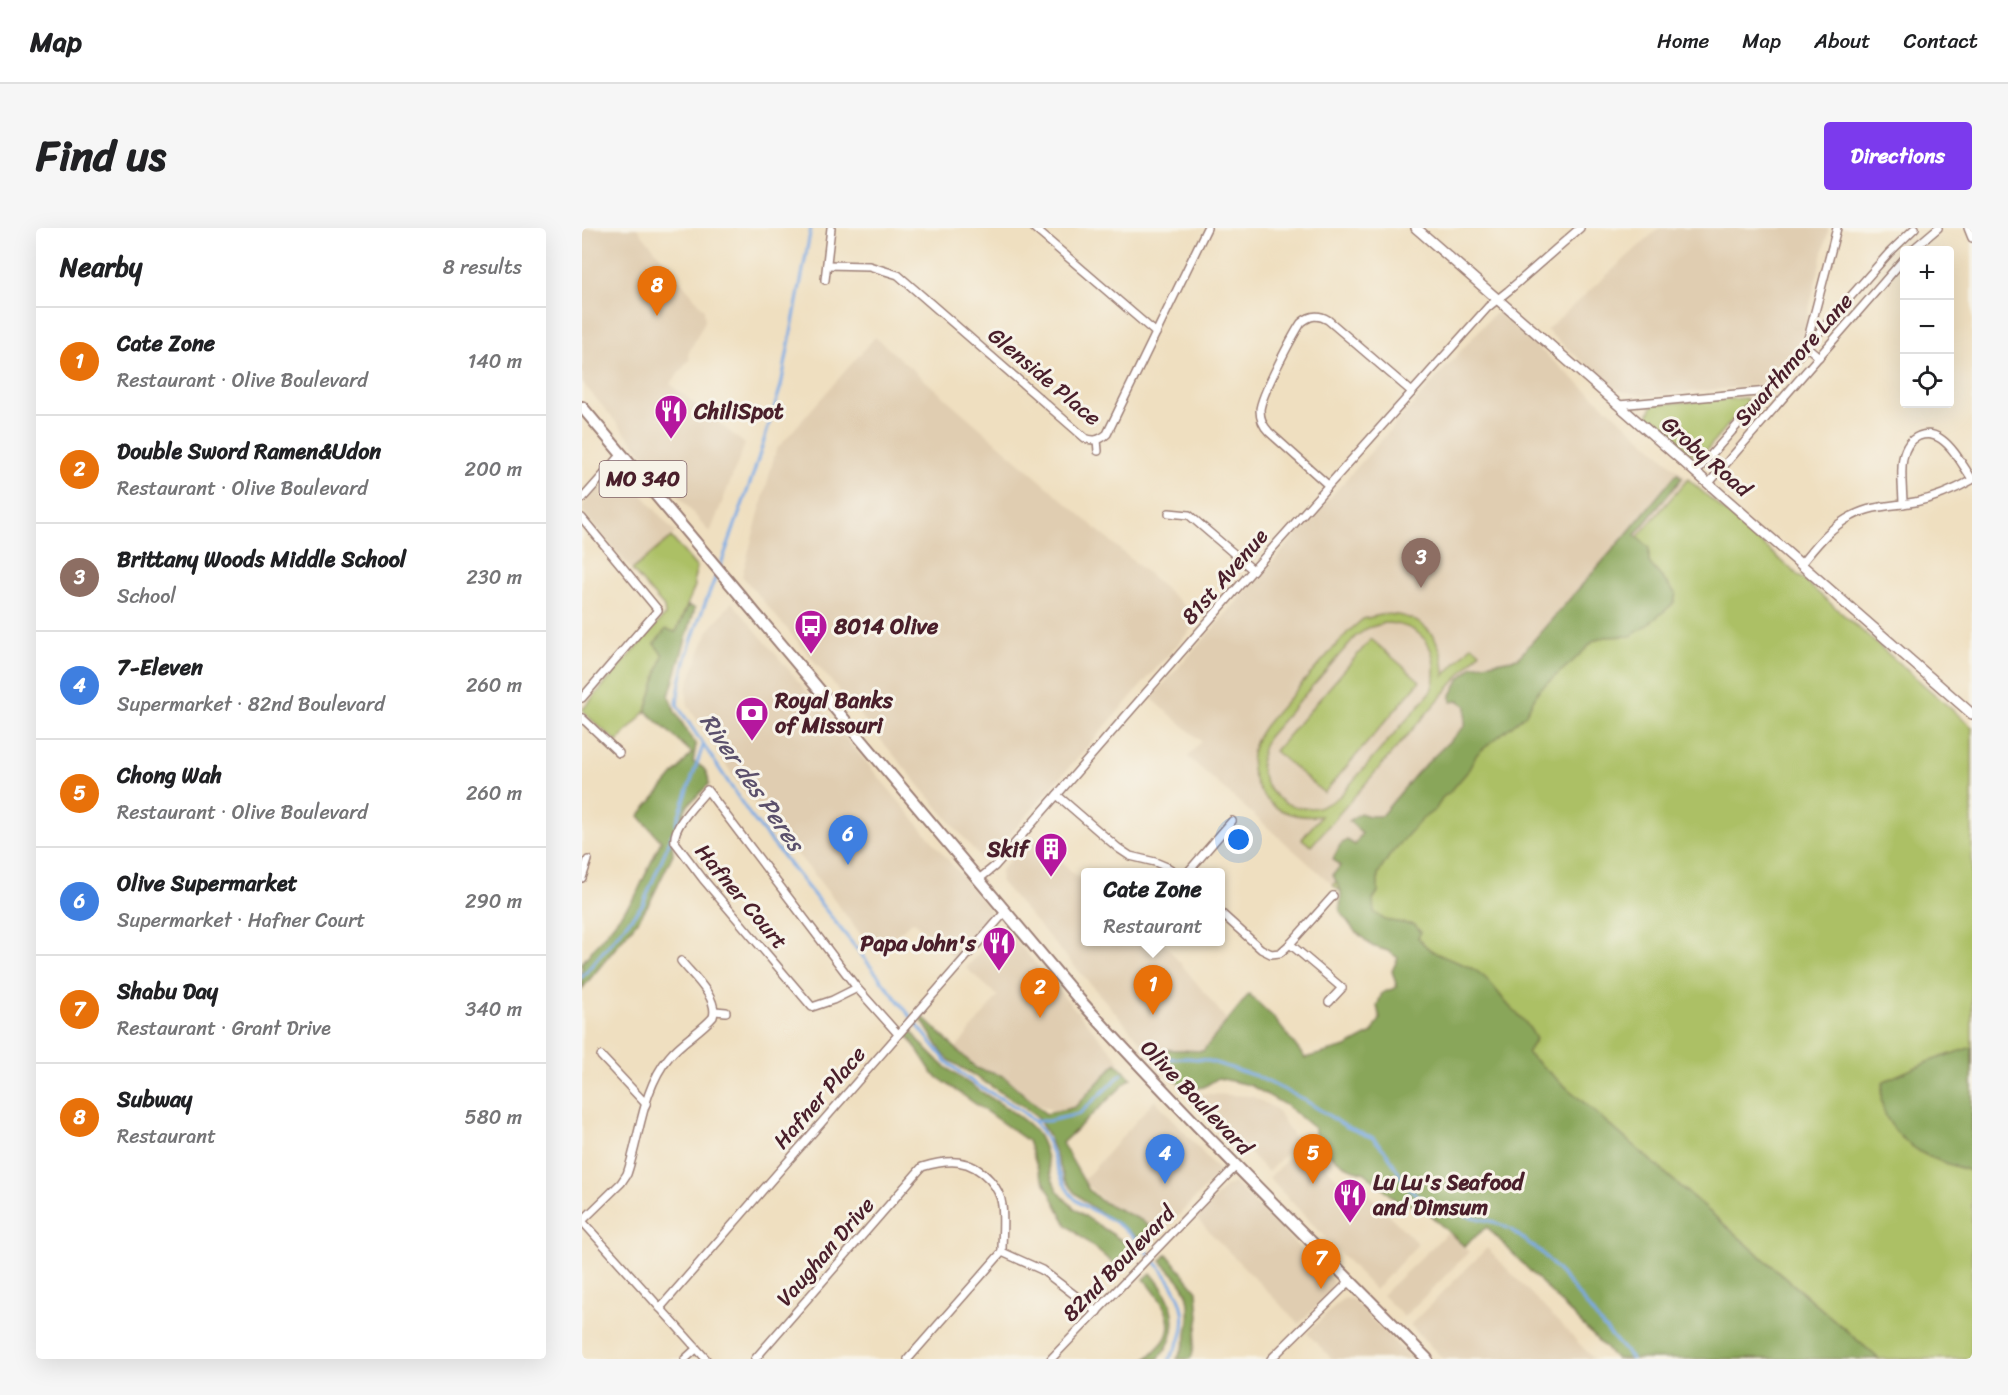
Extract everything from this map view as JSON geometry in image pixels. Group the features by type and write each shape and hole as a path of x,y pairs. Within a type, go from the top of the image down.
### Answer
{"main road":[{"name":"Olive Boulevard","path":"582,407 1095,1017 1236,1166 1427,1359"}],"street":[{"path":"825,280 831,228"},
{"path":"1034,228 1156,333"},
{"name":"Glenside Place","path":"827,265 869,266 898,275 1091,441 1107,434 1207,228"},
{"name":"Groby Road","path":"1416,228 1972,714"},
{"name":"81st Avenue","path":"979,879 994,866 1328,485 1488,307 1580,228"},
{"path":"1820,357 1806,346 1837,228"},
{"name":"Swarthmore Lane","path":"1696,472 1889,253 1915,228"},
{"path":"1917,246 1938,228"},
{"path":"1968,228 1972,238"},
{"name":"Swarthmore Lane","path":"1709,483 1900,265"},
{"path":"1328,485 1269,432 1263,426 1261,418 1262,401 1301,323 1310,316 1322,316 1412,392"},
{"name":"Swarthmore Lane","path":"1619,405 1767,391"},
{"path":"1801,564 1827,533 1853,515 1886,505 1903,504 1936,497 1972,480 1942,440 1929,434 1918,437 1910,442 1904,451 1903,504"},
{"path":"1097,440 1098,451"},
{"path":"582,499 622,454"},
{"path":"1169,513 1189,514 1253,570"},
{"path":"582,518 658,610 582,698"},
{"path":"582,718 619,753"},
{"name":"Hafner Court","path":"858,988 812,1007 675,842 674,836 679,825 707,790 858,988 901,1031"},
{"path":"1057,795 1130,856 1168,868"},
{"path":"1192,868 1232,821"},
{"path":"582,878 588,860"},
{"path":"1225,916 1261,949 1271,954 1280,953 1333,896"},
{"name":"Hafner Place","path":"660,1308 1006,911"},
{"path":"1290,944 1341,988 1329,1002"},
{"path":"681,961 711,998 715,1011 713,1017 669,1057 659,1071 646,1104 627,1174 582,1221 705,1359"},
{"path":"715,1011 726,1012"},
{"path":"601,1056 646,1104"},
{"name":"Vaughan Drive","path":"755,1359 922,1167 935,1163 960,1161 972,1165 994,1184 1002,1205 1002,1252"},
{"name":"82nd Boulevard","path":"1051,1359 1236,1166"},
{"path":"908,1359 1002,1252 1042,1270 1097,1312"},
{"path":"1271,1359 1350,1281"},
{"path":"685,1359 696,1349"}],"shaded area":[{"path":"582,228 637,228 704,309 705,321 688,354 690,359 670,384 745,444 710,533 582,382"},
{"path":"1659,228 1829,228 1802,337 1766,382 1761,385 1649,396 1621,391 1612,387 1546,330"},
{"path":"1496,313 1688,479 1333,885 1188,757 1201,741 1151,698"},
{"path":"875,337 1200,619 986,860 980,857 742,576 776,450"},
{"path":"619,469 675,533 632,570 582,511 584,504 613,472"},
{"path":"732,602 991,911 983,927 956,960 913,921 875,953 814,874 739,785 688,706 686,690 709,630"},
{"path":"1032,835 1081,880 1081,946 1166,946 1230,1024 1204,1051 1148,1050 1000,881 1001,870"},
{"path":"1003,926 1120,1061 1077,1108 1057,1112 1036,1104 953,1052 998,996 966,968"},
{"path":"1190,1093 1252,1096 1276,1109 1297,1142 1268,1172"},
{"path":"1155,1100 1220,1172 1151,1244 1083,1181"},
{"path":"1303,1143 1345,1187 1353,1179 1418,1244 1375,1290 1269,1178"},
{"path":"1234,1183 1333,1281 1331,1292 1299,1324 1196,1218 1226,1187"},
{"path":"1448,1232 1469,1252 1404,1317 1382,1295"},
{"path":"1487,1248 1594,1359 1443,1359 1410,1325"},
{"path":"1345,1298 1352,1299 1411,1359 1332,1359 1307,1333"}],"green space":[{"path":"1746,398 1748,402 1704,453 1696,455 1691,454 1648,416 1652,406 1656,404"},
{"path":"1677,473 1682,478 1635,535 1649,548 1649,562 1676,594 1674,603 1631,636 1605,637 1594,641 1539,690 1525,715 1477,754 1468,771 1442,798 1436,809 1421,820 1390,855 1378,874 1378,892 1373,900 1374,912 1385,920 1415,925 1421,932 1418,937 1424,945 1438,954 1470,967 1483,976 1533,1033 1536,1039 1527,1053 1879,1359 1616,1359 1487,1227 1464,1246 1419,1205 1400,1204 1365,1173 1349,1168 1315,1144 1315,1129 1287,1106 1250,1085 1218,1078 1204,1087 1186,1090 1153,1057 1155,1049 1203,1051 1249,994 1274,1018 1305,1058 1346,1047 1372,1033 1380,1019 1377,1006 1382,993 1397,987 1392,971 1398,958 1388,951 1372,946 1353,929 1340,911 1341,891 1333,875 1340,866 1333,859 1340,845 1347,840 1355,845 1362,833 1349,821 1360,813 1381,816 1417,773 1465,726 1466,706 1459,701 1451,702 1451,695 1459,680 1473,666 1518,658"},
{"path":"1688,479 1972,727 1972,1359 1879,1359 1333,885"},
{"path":"671,537 697,568 695,586 676,632 663,655 646,711 617,742 584,713 583,709 665,615 664,607 632,570"},
{"path":"688,606 695,608 669,696 675,712 696,745 693,762 705,770 709,784 687,806 672,841 673,854 651,900 639,919 582,989 582,963 635,897 661,841 639,816 692,753 646,711 663,655 654,644 666,629 676,632"},
{"path":"1385,614 1399,615 1421,624 1436,640 1443,662 1444,676 1472,645 1480,652 1311,846 1302,839 1321,816 1297,815 1275,807 1259,790 1254,778 1252,752 1260,733 1269,720 1348,632 1363,619","holes":["1385,623 1414,630 1427,642 1433,660 1434,677 1429,694 1340,796 1324,805 1307,808 1292,805 1278,798 1268,787 1262,772 1262,755 1268,737 1355,637 1368,628"]},
{"path":"1371,639 1420,681 1324,793 1275,751"},
{"path":"923,1017 976,1068 1003,1076 1046,1114 1075,1107 1116,1063 1131,1078 1062,1143 1089,1190 1101,1201 1141,1220 1157,1233 1147,1244 1089,1205 1074,1192 1065,1180 1048,1135 1037,1117 949,1060 921,1019"},
{"path":"911,1030 940,1062 1018,1116 1035,1131 1043,1145 1054,1185 1058,1191 1075,1209 1137,1253 1121,1270 1067,1225 1039,1172 1028,1141 933,1074 907,1034"},
{"path":"1972,1047 1972,1170 1970,1171 1927,1156 1904,1140 1896,1132 1885,1113 1881,1092 1884,1081 1930,1061"},
{"path":"1167,1254 1197,1291 1199,1317 1190,1359 1177,1359 1187,1333 1189,1302 1183,1286 1161,1261"},
{"path":"1151,1273 1166,1294 1174,1326 1172,1337 1158,1359 1146,1359 1163,1342 1169,1326 1165,1309 1144,1279"}],"waterway":[{"name":"River des Peres","path":"720,567 754,472 781,386 811,228"},
{"name":"River des Peres","path":"717,573 687,654 677,705 750,815 946,1061 970,1080 1030,1118 1048,1142 1059,1173 1069,1192 1085,1207 1126,1230 1162,1270 1177,1294 1184,1318 1183,1331 1178,1345 1169,1359"},
{"path":"676,824 703,746"},
{"path":"582,977 643,904 673,833"},
{"path":"1159,1059 1206,1060 1256,1076 1303,1099 1345,1126 1373,1138 1387,1153 1406,1185 1419,1197 1464,1215 1494,1222 1510,1229 1542,1253 1632,1359"},
{"path":"1035,1121 1048,1121 1079,1114 1122,1074"}],"place":[{"name":"Subway","path":"657,316"},
{"name":"ChiliSpot","path":"671,440"},
{"name":"Brittany Woods Middle School","path":"1421,588"},
{"name":"8014 Olive","path":"811,655"},
{"name":"Royal Banks of Missouri","path":"752,742"},
{"name":"Olive Supermarket","path":"848,865"},
{"name":"Skif","path":"1051,878"},
{"name":"Papa John's","path":"999,972"},
{"name":"Cate Zone","path":"1153,1015"},
{"name":"Double Sword Ramen&Udon","path":"1040,1018"},
{"name":"7-Eleven","path":"1165,1184"},
{"name":"Chong Wah","path":"1313,1184"},
{"name":"Lu Lu's Seafood and Dimsum","path":"1350,1224"},
{"name":"Shabu Day","path":"1321,1289"}]}
